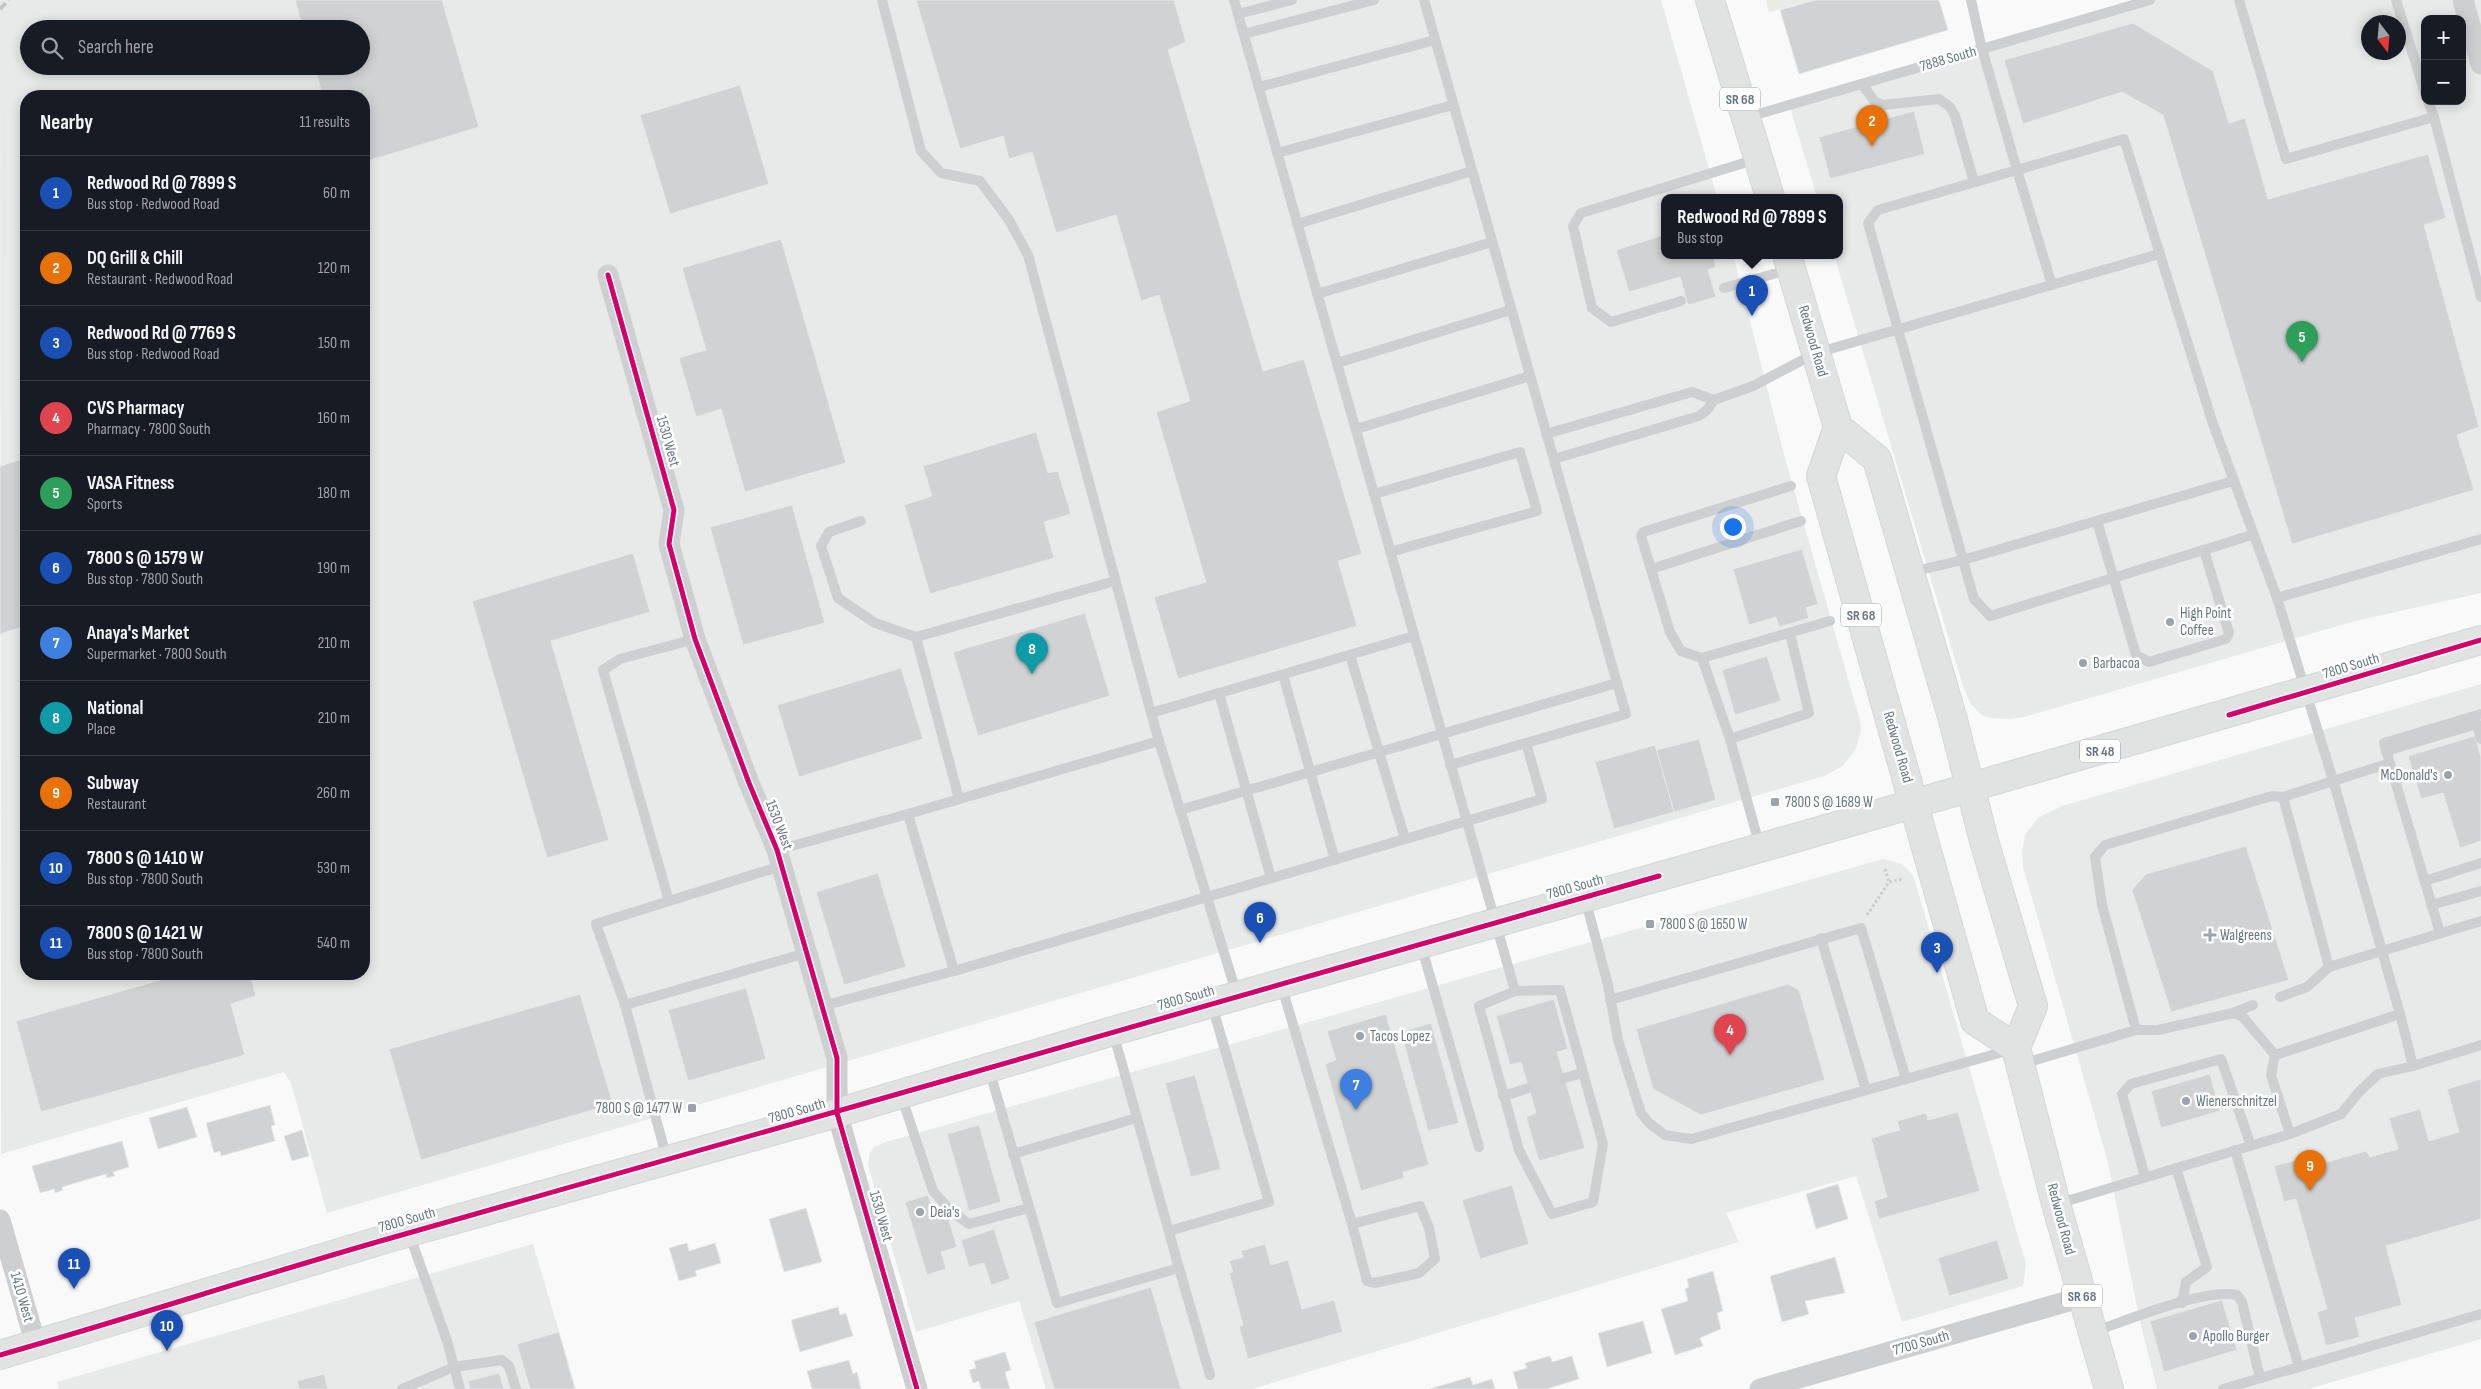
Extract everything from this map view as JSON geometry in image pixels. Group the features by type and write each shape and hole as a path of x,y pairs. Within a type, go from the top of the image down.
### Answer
{"main road":[{"name":"SR 68","path":"1710,0 1769,194"},
{"name":"Redwood Road","path":"1789,262 1838,427 1821,476 1975,1021 2018,1056 2056,1204 2109,1389"},
{"path":"1838,427 1877,459 1910,572 2033,1006 2018,1056"},
{"name":"7800 South","path":"0,1355 174,1301 409,1233 837,1113 1113,1031 1971,788 2481,640"}],"street":[{"path":"2463,0 2481,64"},
{"name":"1530 West","path":"608,275 674,510 669,544 695,639 779,858 837,1058 837,1113 917,1389"},
{"name":"1410 West","path":"0,1220 36,1345"},
{"name":"7700 South","path":"1760,1389 2082,1297"}],"lane":[{"path":"882,0 922,151 941,173 980,181 1009,220 1028,255 1151,713 1238,996"},
{"path":"1234,0 1515,990"},
{"path":"1238,14 1292,0"},
{"path":"1244,34 1374,0"},
{"path":"1424,0 1626,714 1450,765"},
{"path":"1971,0 1982,49 2052,285"},
{"name":"7888 South","path":"1746,118 2150,0"},
{"path":"2239,0 2286,159 2434,117"},
{"path":"2396,0 2421,80"},
{"path":"1259,86 1434,40"},
{"path":"1862,84 1875,102 1883,105 1939,99 1950,107 1955,116 1974,182"},
{"path":"1277,153 1453,105"},
{"path":"2430,105 2481,297"},
{"path":"2252,535 1990,616 1974,599 1868,223 1878,210 2124,139 2212,421 2252,535 2277,598 2333,780 2413,1066"},
{"path":"1681,301 1611,322 1592,308 1572,226 1582,213 1758,158"},
{"path":"1298,224 1472,171"},
{"path":"1317,294 1492,242"},
{"path":"1554,459 1699,416 1707,410 1714,400 1753,386 1816,353 2159,254"},
{"path":"1724,288 1789,262"},
{"path":"1337,363 1511,310"},
{"path":"1356,429 1530,376"},
{"path":"1546,434 1692,392 1714,400"},
{"path":"1374,494 1520,452 1528,477 1537,511 1390,552"},
{"path":"1910,572 1963,560 2233,482"},
{"path":"1791,486 1643,532 1641,540 1670,632 1681,651 1702,658 1830,621"},
{"path":"861,521 829,532 821,546 838,598 875,624 916,637 1115,580"},
{"path":"1651,569 1801,521"},
{"path":"2097,521 2136,655 2149,662 2226,638 2229,633 2204,550"},
{"path":"2277,598 2481,539"},
{"path":"1730,739 1810,713 1790,633"},
{"path":"1151,713 1414,636"},
{"path":"916,637 959,799"},
{"path":"669,901 603,670 620,659 695,639"},
{"path":"1350,655 1406,839"},
{"path":"1702,658 1730,739 1760,848"},
{"path":"1283,675 1335,860"},
{"path":"1180,810 1617,683"},
{"path":"1219,693 1271,878"},
{"path":"2440,933 2384,742 2481,714"},
{"path":"2386,751 2477,724 2481,739"},
{"path":"667,1160 625,1005 596,924 669,901 779,858 908,814 1159,741"},
{"path":"822,1006 954,971 1542,799 1526,743"},
{"path":"2136,1030 2102,905 2095,857 2104,845 2272,796 2283,797 2390,763"},
{"path":"2283,797 2329,967"},
{"path":"908,814 954,971"},
{"path":"2425,881 2481,863"},
{"path":"2432,905 2481,891"},
{"path":"1585,898 1618,1040 1641,1113 1649,1123 1665,1135 1691,1139 1906,1079 2136,1030 2158,1030 2233,1013 2253,1005"},
{"path":"2280,996 2307,987 2329,967 2481,921"},
{"path":"1610,1000 1861,928 1906,1079"},
{"path":"1821,938 1866,1090"},
{"path":"1420,944 1479,1147"},
{"path":"625,1005 806,953"},
{"path":"1280,983 1352,1224 1367,1281 1375,1283 1418,1273 1435,1259 1429,1228 1420,1206 1352,1224"},
{"path":"1515,990 1560,990 1583,1073 1603,1144 1593,1202 1552,1214 1519,1150 1479,1006 1515,990"},
{"path":"1169,1231 1268,1202 1211,1003"},
{"path":"2233,1013 2242,1016 2275,1055"},
{"path":"2275,1055 2400,1014"},
{"path":"1113,1031 1210,1375"},
{"path":"2056,1204 2290,1134 2341,1114 2359,1092 2378,1074 2413,1066 2481,1045"},
{"path":"2275,1055 2271,1075 2290,1134"},
{"path":"2145,1177 2122,1094 2132,1084 2221,1059 2250,1146"},
{"path":"989,1068 1057,1303 1179,1268"},
{"path":"1564,1078 1583,1073"},
{"path":"1503,1096 1529,1088"},
{"path":"900,1094 933,1192 950,1210 969,1224 1030,1208"},
{"path":"1014,1154 1137,1118"},
{"path":"2235,1150 2300,1367"},
{"path":"2176,1168 2207,1267 2186,1282 2182,1303"},
{"path":"409,1233 460,1389"},
{"path":"2093,1332 2182,1303 2225,1292 2237,1295 2242,1302 2260,1378"},
{"path":"2223,1389 2481,1314"},
{"path":"402,1389 454,1367 502,1360 509,1366 516,1389"}],"path":[{"path":"1885,869 1888,882"},
{"path":"1865,918 1888,882 1903,878"}],"shaded area":[{"path":"0,0 1661,0 1716,194 1661,194 1661,259 1734,259 1785,458 1860,721 1861,731 1856,748 1843,766 1824,776 327,1213 291,1083 284,1072 1,1154"},
{"path":"1766,0 1815,0 1769,12"},
{"path":"2144,0 2481,0 2481,593 2355,621 2024,717 2010,719 1990,718 1982,715 1970,703 1962,683 1835,259 1843,259 1843,194 1816,194 1788,101"},
{"path":"2481,684 2481,1339 2308,1389 2157,1389 2141,1326 2107,1159 2023,867 2022,852 2025,835 2038,818 2062,806"},
{"path":"1883,859 1902,864 1912,874 1915,881 2026,1264 2023,1286 1902,1322 1856,1176 1726,1213 1739,1242 1252,1389 1046,1389 1019,1301 916,1332 868,1165 870,1153 874,1147 886,1142"},
{"path":"533,1244 576,1389 59,1389 57,1382"}],"building":[{"path":"295,0 442,0 479,127 370,160 370,90 321,90 317,75 370,75 370,20 301,20"},
{"path":"916,0 1174,0 1186,42 1168,50 1263,371 1304,359 1362,554 1338,561 1357,626 1178,679 1154,597 1206,582 1156,412 1190,401 1159,295 1141,301 1116,215 1056,233 1032,152 1009,159 1003,136 960,149"},
{"path":"1815,0 1939,0 1948,30 1799,74 1780,10"},
{"path":"2133,23 2213,71 2229,123 2245,118 2268,199 2428,154 2446,218 2424,225 2479,427 2457,435 2474,490 2292,544 2163,115 2122,92 2023,124 2004,60"},
{"path":"740,85 769,184 670,214 640,115"},
{"path":"1914,111 1925,154 1830,179 1819,137"},
{"path":"1661,236 1661,259 1714,259 1716,267 1708,270 1716,297 1688,305 1680,277 1629,292 1616,250"},
{"path":"781,239 846,463 745,492 721,409 696,417 679,358 706,350 682,268"},
{"path":"1036,432 1048,473 1058,471 1071,514 1044,522 1054,558 930,594 904,505 932,496 923,466"},
{"path":"20,460 20,628 0,634 0,466"},
{"path":"792,505 825,623 743,645 710,527"},
{"path":"1802,549 1818,604 1806,608 1809,618 1779,627 1776,617 1749,625 1733,569"},
{"path":"633,553 650,612 551,641 609,840 547,858 472,601"},
{"path":"1085,613 1110,696 978,736 953,652"},
{"path":"1767,656 1781,701 1735,715 1722,670"},
{"path":"901,668 923,739 799,777 777,705"},
{"name":"McDonald's","path":"2475,736 2481,757 2481,841 2460,848 2443,793 2421,799 2408,756"},
{"path":"1699,739 1716,800 1674,812 1656,750"},
{"path":"1655,745 1674,812 1614,829 1595,762"},
{"name":"Walgreens","path":"2246,846 2289,980 2171,1012 2132,890 2146,874"},
{"path":"878,873 906,967 844,985 816,892"},
{"path":"160,980 252,980 256,996 231,1004 245,1055 41,1112 16,1021"},
{"path":"1788,984 1799,990 1825,1080 1701,1115 1653,1089 1636,1029"},
{"path":"746,988 766,1059 688,1081 668,1010"},
{"path":"580,994 613,1104 421,1160 389,1049"},
{"path":"1554,999 1568,1049 1557,1052 1585,1148 1539,1161 1526,1117 1536,1113 1521,1062 1510,1065 1496,1016"},
{"path":"1386,1014 1429,1165 1403,1172 1404,1178 1361,1191 1325,1064 1336,1060 1327,1031"},
{"path":"1431,1023 1459,1123 1428,1131 1401,1032"},
{"name":"Wienerschnitzel","path":"2210,1074 2220,1111 2161,1128 2151,1091"},
{"path":"1195,1075 1221,1169 1191,1177 1165,1083"},
{"path":"2481,1079 2481,1219 2386,1246 2402,1305 2355,1318 2360,1337 2326,1346 2317,1312 2327,1309 2296,1199 2284,1202 2274,1166 2310,1156 2313,1166 2366,1151 2370,1157 2398,1149 2389,1118 2420,1109 2429,1141 2459,1132 2447,1089"},
{"path":"270,1105 275,1125 271,1126 275,1141 221,1156 220,1151 214,1153 206,1123"},
{"path":"187,1107 197,1137 158,1149 149,1118"},
{"path":"1958,1112 1980,1191 1879,1219 1874,1201 1887,1197 1871,1138 1900,1130 1897,1121 1926,1113 1928,1120"},
{"path":"979,1125 1001,1202 969,1211 947,1134"},
{"path":"302,1130 309,1156 292,1161 284,1136"},
{"path":"122,1141 129,1167 113,1172 115,1176 107,1178 106,1174 62,1187 63,1190 55,1193 54,1189 40,1193 32,1166"},
{"path":"1838,1184 1848,1219 1816,1229 1806,1194"},
{"path":"1512,1185 1529,1244 1480,1259 1462,1200"},
{"path":"928,1195 935,1217 947,1214 957,1247 941,1252 946,1269 927,1275 905,1202"},
{"path":"806,1208 822,1262 784,1272 769,1219"},
{"path":"994,1229 1010,1279 991,1285 984,1263 969,1267 961,1240"},
{"path":"1997,1240 2009,1279 1949,1296 1938,1258"},
{"path":"687,1243 689,1251 715,1243 721,1263 695,1271 697,1276 679,1281 669,1248"},
{"path":"1265,1244 1271,1265 1288,1260 1302,1309 1334,1300 1343,1332 1248,1359 1239,1326 1243,1325 1229,1273 1233,1272 1229,1261 1243,1257 1241,1251"},
{"path":"1835,1257 1845,1293 1805,1301 1809,1314 1782,1322 1770,1276"},
{"path":"1713,1271 1723,1311 1717,1313 1721,1329 1700,1338 1703,1346 1675,1355 1661,1309 1688,1301 1685,1289 1689,1287 1687,1279"},
{"path":"1151,1287 1181,1389 1054,1389 1034,1322"},
{"name":"Apollo Burger","path":"2222,1300 2237,1350 2164,1372 2150,1321"},
{"path":"838,1307 840,1315 846,1313 853,1336 800,1352 791,1320"},
{"path":"1643,1321 1652,1353 1607,1367 1598,1333"},
{"path":"559,1332 575,1389 530,1389 517,1344"},
{"path":"1005,1352 1011,1370 1005,1372 1010,1389 981,1389 979,1381 973,1383 969,1370 976,1368 974,1361"},
{"path":"1550,1356 1552,1362 1572,1356 1579,1379 1547,1389 1518,1389 1513,1372 1527,1368 1525,1363"},
{"path":"849,1360 853,1374 857,1372 861,1389 812,1389 807,1371"},
{"path":"499,1373 504,1389 470,1389 468,1381"},
{"path":"324,1374 328,1389 299,1389 297,1381"},
{"path":"1470,1377 1473,1385 1492,1379 1495,1389 1429,1389"}],"railway":[{"path":"0,9 9,0"}],"cycle path":[{"path":"608,275 674,510 669,544 695,639 749,783 777,850 837,1058 837,1113 917,1389"},
{"path":"2229,715 2481,640"},
{"path":"0,1355 342,1252 1659,876"}],"place":[{"name":"DQ Grill & Chill","path":"1872,146"},
{"name":"Redwood Rd @ 7899 S","path":"1752,316"},
{"name":"VASA Fitness","path":"2302,362"},
{"name":"High Point Coffee","path":"2170,622"},
{"name":"Barbacoa","path":"2083,663"},
{"name":"National","path":"1032,674"},
{"name":"McDonald's","path":"2448,775"},
{"name":"7800 S @ 1689 W","path":"1775,802"},
{"name":"7800 S @ 1650 W","path":"1650,924"},
{"name":"Walgreens","path":"2210,935"},
{"name":"7800 S @ 1579 W","path":"1260,943"},
{"name":"Redwood Rd @ 7769 S","path":"1937,973"},
{"name":"Tacos Lopez","path":"1360,1036"},
{"name":"CVS Pharmacy","path":"1730,1055"},
{"name":"Wienerschnitzel","path":"2186,1101"},
{"name":"7800 S @ 1477 W","path":"692,1108"},
{"name":"Anaya's Market","path":"1356,1110"},
{"name":"Subway","path":"2310,1191"},
{"name":"Deia's","path":"920,1212"},
{"name":"7800 S @ 1421 W","path":"74,1289"},
{"name":"Apollo Burger","path":"2193,1336"},
{"name":"7800 S @ 1410 W","path":"167,1351"}]}
